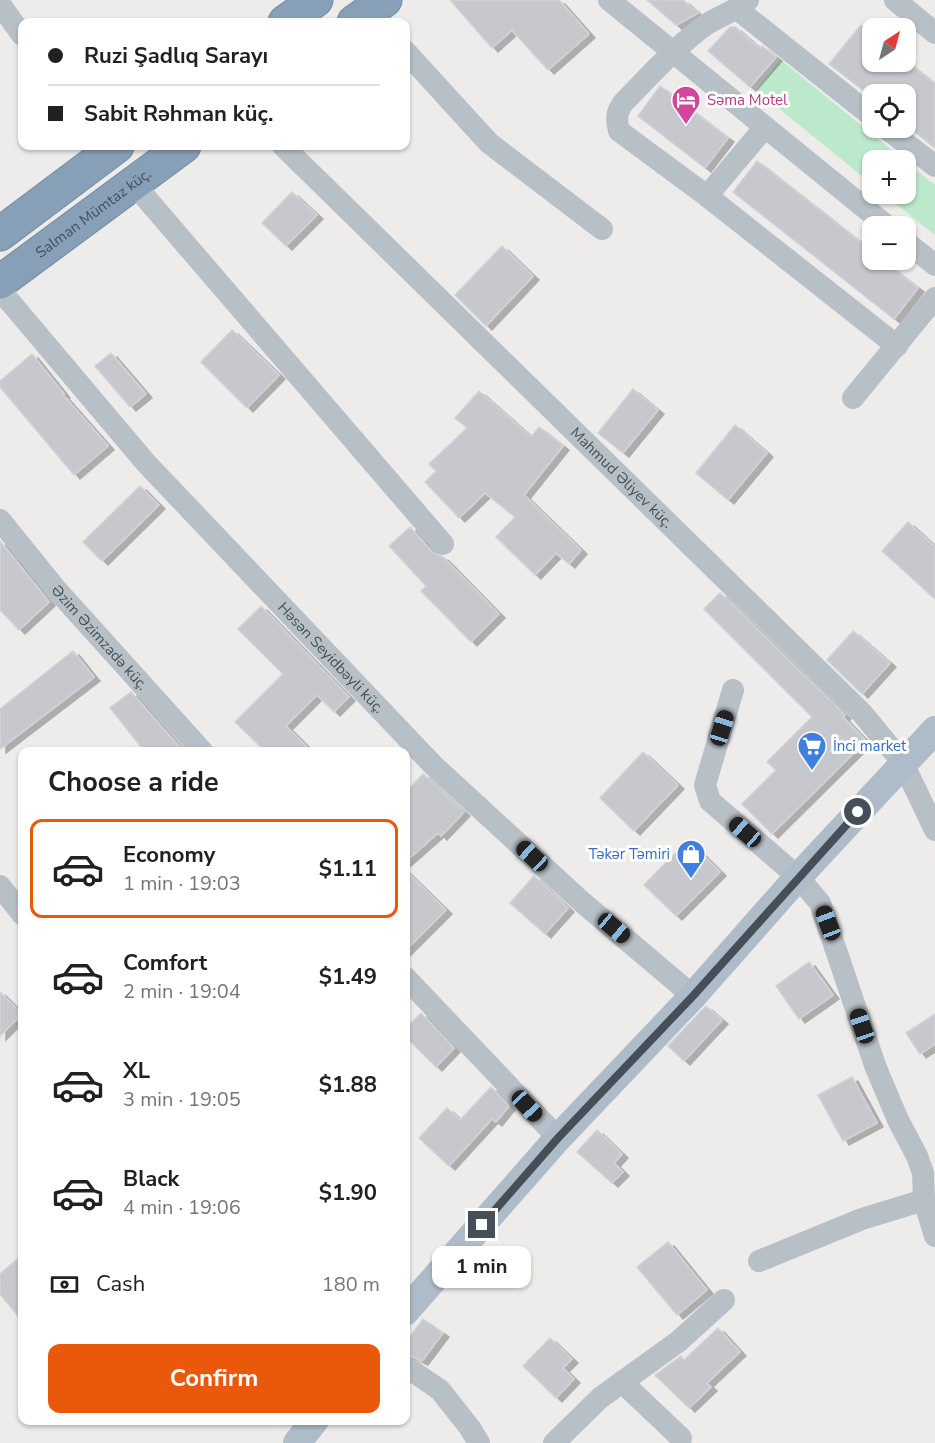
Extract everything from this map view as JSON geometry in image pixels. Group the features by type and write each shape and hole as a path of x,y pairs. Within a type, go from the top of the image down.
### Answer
{"highway":[{"path":"290,18 315,0"},
{"path":"0,234 106,150"},
{"path":"110,150 133,183"},
{"name":"Salman Mümtaz küç.","path":"0,282 178,150"}],"main road":[{"path":"410,1306 558,1138 693,996 935,730"},
{"path":"297,1443 311,1425"}],"street":[{"path":"609,0 875,216"},
{"path":"895,0 935,33"},
{"path":"0,4 18,29"},
{"path":"862,108 742,5 703,27 672,53 623,103 617,112 616,121 620,131 707,196 897,346"},
{"path":"410,56 489,143 602,229"},
{"path":"707,196 765,127"},
{"path":"899,138 935,166"},
{"name":"Mahmud Əliyev küç.","path":"287,150 862,713 903,764 935,830"},
{"path":"133,183 442,544"},
{"path":"916,250 935,265"},
{"name":"Həsən Seyidbəyli küç.","path":"0,290 146,463 434,766 582,902 693,996"},
{"path":"853,398 935,298"},
{"name":"Əzim Əzimzadə küç.","path":"0,520 56,588 198,747"},
{"path":"733,690 705,785 710,801 798,878 820,903 876,1068 923,1173 924,1200 935,1236"},
{"path":"0,886 18,909"},
{"path":"410,982 558,1138"},
{"path":"759,1261 862,1219 924,1200"},
{"path":"554,1443 600,1398 679,1341 724,1300"},
{"path":"410,1369 440,1390 479,1443"},
{"path":"622,1382 681,1438"}],"green space":[{"path":"781,60 862,126 862,138 877,138 892,150 862,150 862,176 756,90"},
{"path":"916,170 935,185 935,235 916,220 916,216 911,216 896,204 916,204"}],"building":[{"path":"450,0 559,0 589,34 548,70 512,30 492,48"},
{"path":"647,0 683,0 698,13 676,25"},
{"path":"862,26 862,72 916,72 916,69 935,84 935,148 916,133 916,84 862,84 862,89 829,64"},
{"path":"730,27 735,27 760,49 762,46 776,57 750,87 708,51"},
{"path":"660,86 728,138 705,168 638,116"},
{"path":"757,161 862,243 862,270 895,270 918,288 894,319 733,192"},
{"path":"292,192 317,215 286,246 262,223"},
{"path":"502,246 533,276 486,326 455,295"},
{"path":"232,330 279,375 247,408 201,362"},
{"path":"111,353 146,394 130,407 95,366"},
{"path":"32,354 63,395 108,446 74,475 0,387 0,381"},
{"path":"633,389 658,410 623,453 598,433"},
{"path":"479,391 531,437 539,427 563,446 524,495 581,550 569,564 556,553 535,575 496,537 515,517 485,493 459,518 425,482 436,471 429,464 467,428 455,418"},
{"path":"735,425 767,453 728,500 696,473"},
{"path":"140,486 159,505 102,561 83,542"},
{"path":"908,522 935,547 935,599 882,551"},
{"path":"410,527 433,553 443,557 499,614 471,642 421,591 426,586 389,546"},
{"path":"0,541 49,602 19,630 0,610"},
{"path":"720,593 845,715 843,717 866,741 772,834 742,804 776,770 767,762 812,717 704,609"},
{"path":"261,606 349,697 334,712 317,695 286,726 307,747 261,747 235,722 283,674 238,629"},
{"path":"853,631 890,663 862,694 827,660"},
{"path":"73,651 94,677 0,749 0,709"},
{"path":"131,692 180,747 141,747 110,708"},
{"path":"643,752 678,785 634,831 600,798"},
{"path":"423,774 464,812 441,836 438,833 410,858 410,788"},
{"path":"688,840 720,872 676,916 644,885"},
{"path":"410,875 446,910 410,946"},
{"path":"534,876 568,908 545,934 510,903"},
{"path":"809,962 833,995 799,1019 776,986"},
{"path":"0,992 18,1010 18,1018 0,1036"},
{"path":"706,1006 722,1020 684,1061 668,1046"},
{"path":"421,1013 454,1048 436,1067 410,1041 410,1024"},
{"path":"935,1014 935,1044 920,1054 906,1033"},
{"path":"852,1077 877,1123 843,1141 818,1095"},
{"path":"491,1087 509,1106 496,1122 492,1119 449,1166 419,1138 447,1108 460,1120"},
{"path":"597,1130 622,1154 614,1163 623,1172 612,1183 577,1152"},
{"path":"668,1242 707,1290 677,1315 637,1267"},
{"path":"18,1258 18,1316 0,1294 0,1274"},
{"path":"423,1319 443,1333 422,1361 410,1355 410,1336"},
{"path":"718,1328 740,1352 707,1383 711,1387 689,1408 655,1375 681,1356 684,1360"},
{"path":"550,1338 572,1359 563,1368 574,1379 556,1398 523,1366"}],"place":[{"name":"Səma Motel","path":"686,126"},
{"name":"İnci market","path":"812,772"},
{"name":"Təkər Təmiri","path":"691,880"}],"route":[{"path":"482,1225 558,1138 693,996 858,812"}]}
